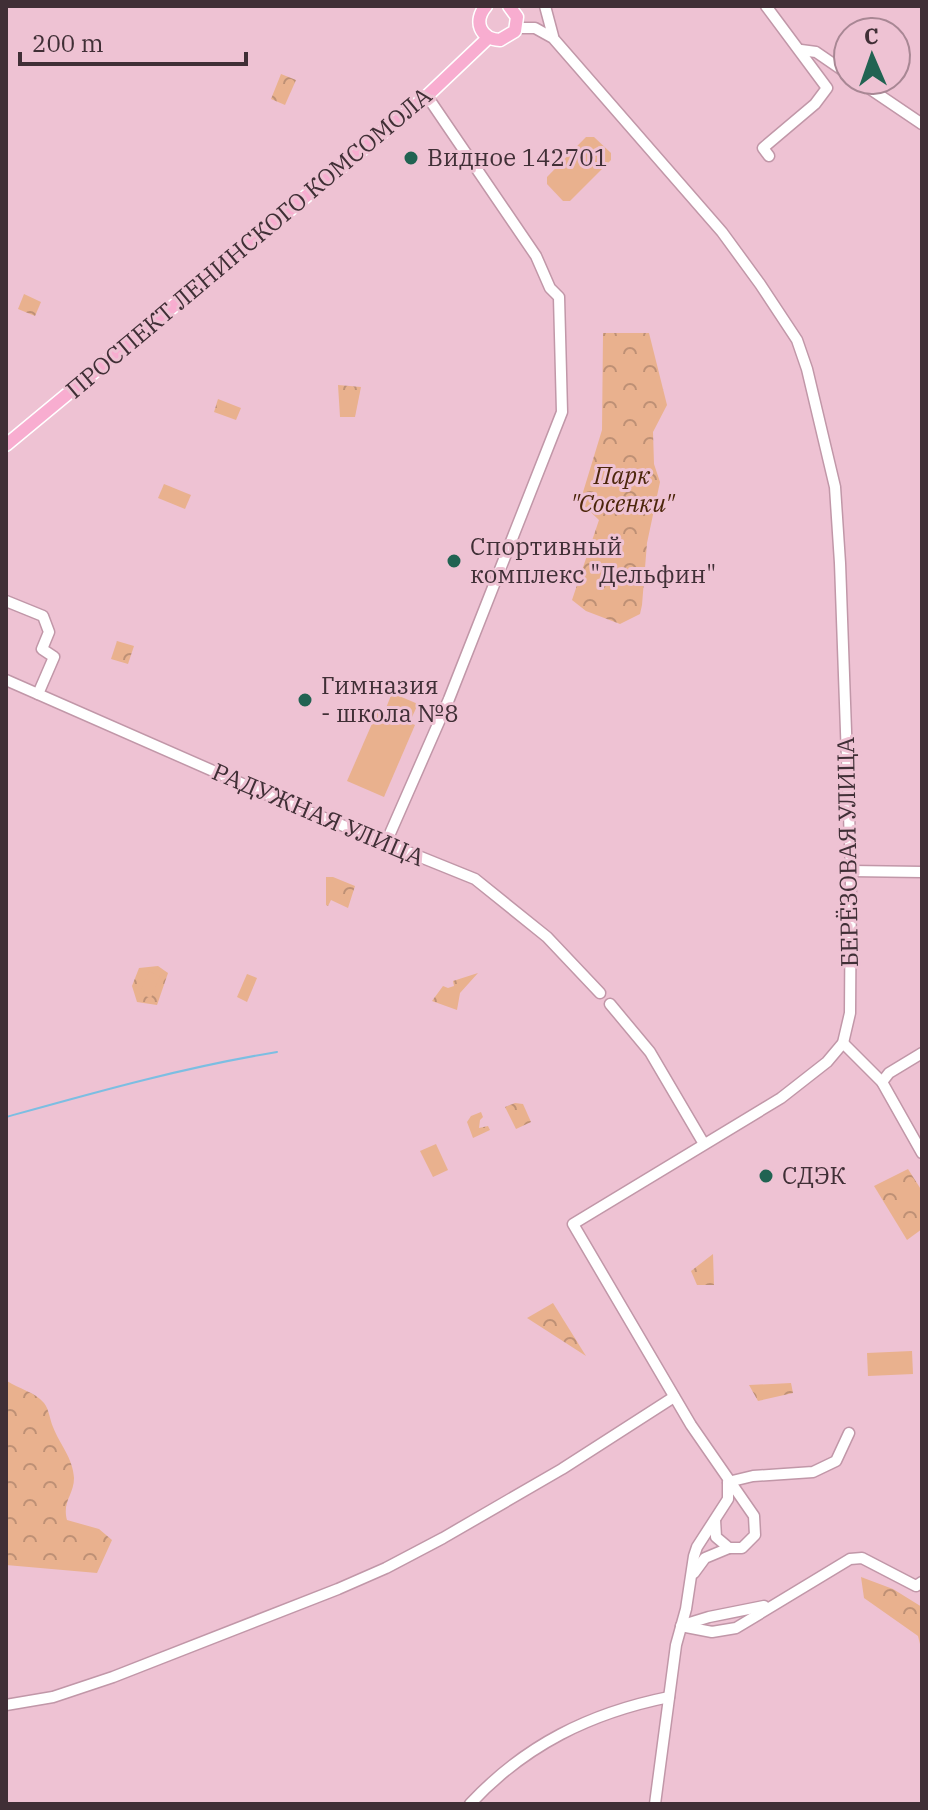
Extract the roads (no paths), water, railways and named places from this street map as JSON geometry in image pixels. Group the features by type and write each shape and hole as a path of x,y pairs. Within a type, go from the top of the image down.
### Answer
{"main road":[{"path":"483,7 479,24 488,38 500,40 507,39 515,28 517,8"},
{"name":"ПРОСПЕКТ ЛЕНИНСКОГО КОМСОМОЛА","path":"6,445 427,96 488,38"}],"street":[{"path":"545,6 553,38"},
{"path":"766,6 827,88 815,104 763,148 769,156"},
{"path":"515,28 535,28 553,38"},
{"name":"БЕРЁЗОВАЯ УЛИЦА","path":"553,38 722,232 797,340 807,369 835,487 840,563 851,871 850,1013 843,1043"},
{"path":"801,50 816,52 832,63"},
{"path":"385,845 449,699 562,412 559,297 550,288 536,256 427,96"},
{"path":"881,96 922,124"},
{"path":"6,601 43,616 49,632 42,649 54,657 38,694"},
{"name":"РАДУЖНАЯ УЛИЦА","path":"6,680 385,845 475,879 547,937 600,993"},
{"path":"851,871 922,872"},
{"path":"610,1004 650,1052 704,1144"},
{"path":"691,1578 705,1558 729,1548 742,1548 755,1535 756,1522 674,1397 573,1224 800,1086 843,1043 882,1082 922,1153"},
{"path":"882,1082 889,1073 922,1053"},
{"path":"6,1705 53,1697 113,1677 386,1568 562,1469 674,1397"},
{"path":"728,1482 753,1476 813,1472 836,1461 849,1433"},
{"path":"655,1804 669,1697 697,1547 728,1499 728,1482"},
{"path":"717,1517 731,1507 744,1508 749,1512"},
{"path":"717,1517 716,1537 729,1548"},
{"path":"681,1626 712,1632 736,1628 850,1559 862,1558 916,1586 922,1582"},
{"path":"689,1594 695,1606 709,1617"},
{"path":"681,1626 770,1605"},
{"path":"470,1804 521,1757 562,1732 608,1712 669,1697"}],"waterway":[{"path":"6,1117 107,1089 277,1052"}],"place":[{"name":"Видное 142701","path":"411,158"},
{"name":"Спортивный комплекс \"Дельфин\"","path":"454,561"},
{"name":"Гимназия - школа №8","path":"305,700"},
{"name":"СДЭК","path":"766,1176"}],"park label":[{"name":"Парк \"Сосенки\"","path":"622,490"}]}
